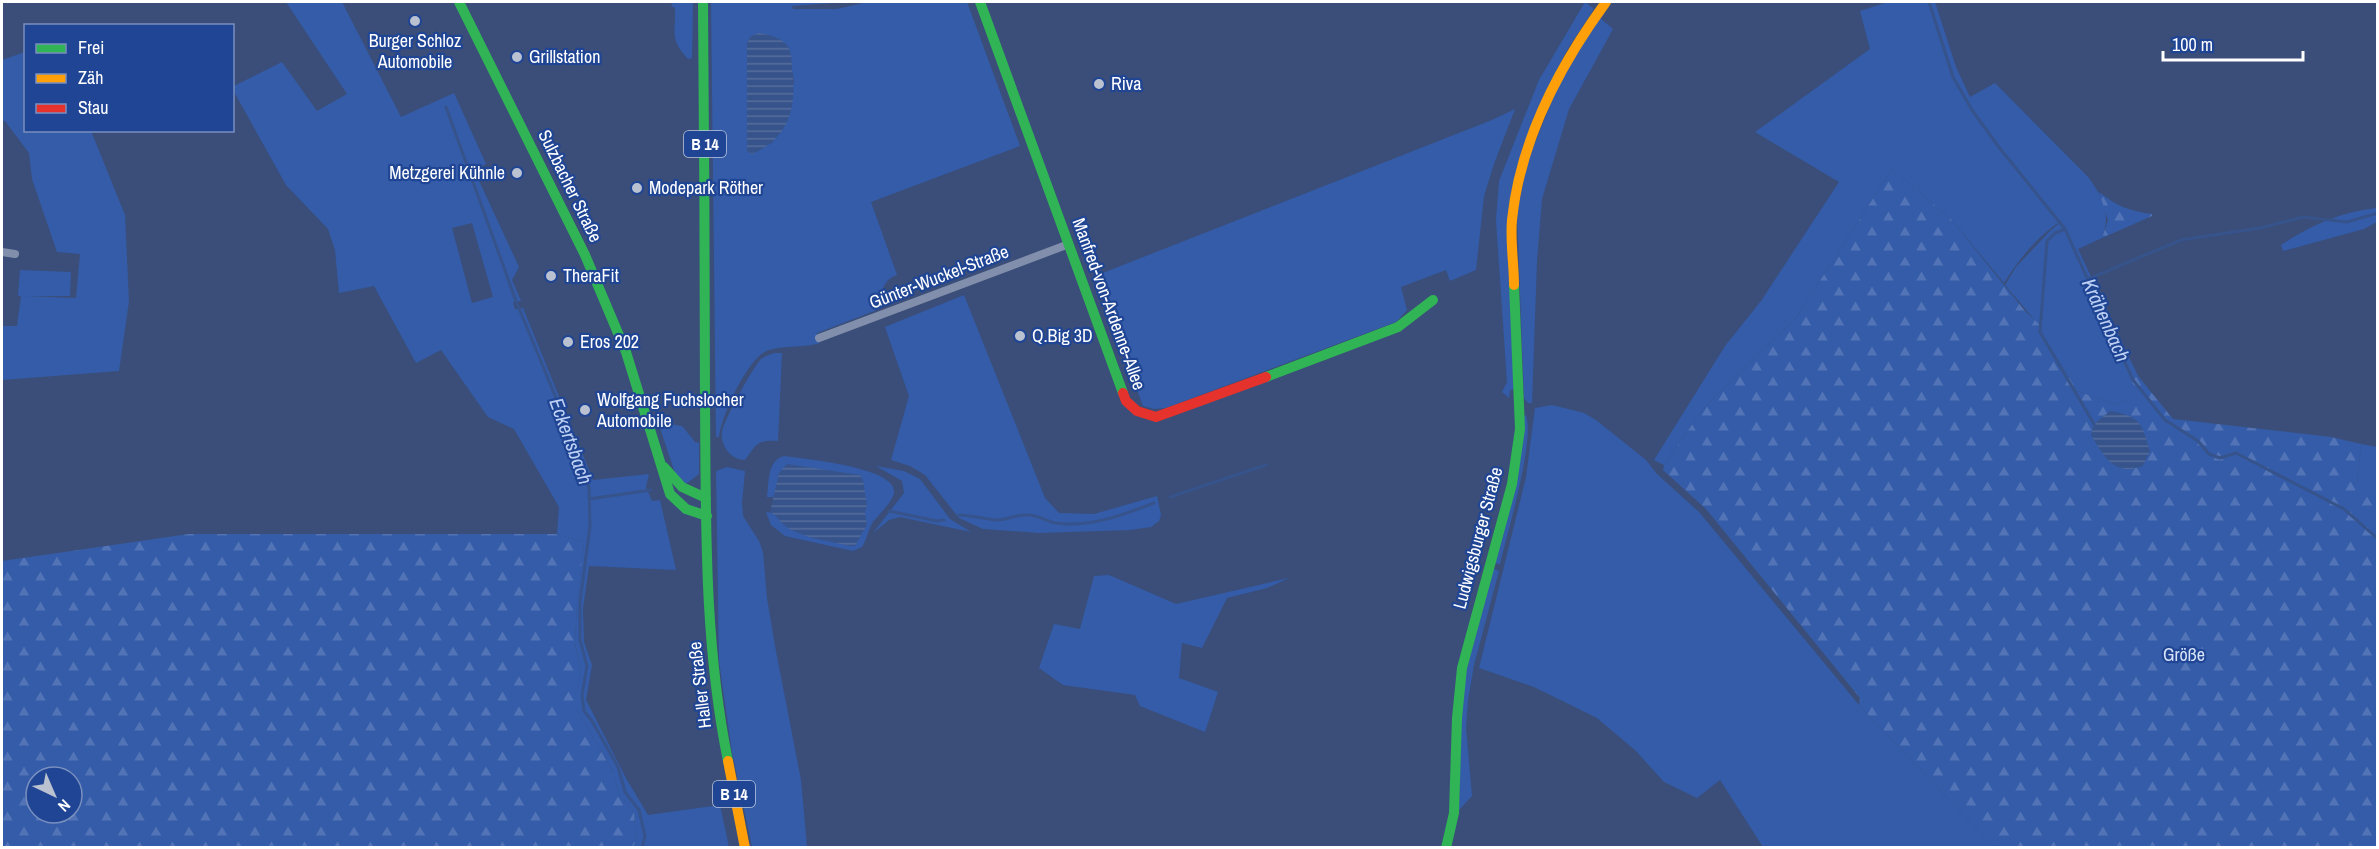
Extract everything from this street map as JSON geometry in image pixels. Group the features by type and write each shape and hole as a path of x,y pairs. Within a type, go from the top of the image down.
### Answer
{"street":[{"name":"Sulzbacher Straße","path":"459,2 585,255 626,352 668,488 675,501 693,514 707,516"},
{"name":"B 14","path":"704,2 707,516"},
{"name":"Manfred-von-Ardenne-Allee","path":"981,2 1126,400 1137,412 1150,417 1161,416 1398,327 1433,300"},
{"name":"Ludwigsburger Straße","path":"1446,848 1454,813 1457,718 1462,668 1512,484 1520,429 1512,222 1514,200 1521,172 1557,77 1594,17 1606,2"},
{"name":"Günter-Wuckel-Straße","path":"819,338 1069,244"},
{"path":"2,252 15,254"},
{"path":"659,460 680,487 706,498"},
{"name":"Haller Straße","path":"707,516 715,690 745,848"}],"green space":[{"path":"286,2 342,2 401,117 454,93 486,164 474,170 519,267 512,280 521,301 513,302 515,309 523,308 593,480 649,474 646,487 652,501 660,500 676,570 589,566 583,608 584,642 592,665 586,700 627,780 648,815 720,805 729,847 633,847 636,840 634,812 620,796 612,770 577,710 577,689 581,673 575,643 584,542 557,534 559,507 514,429 488,417 441,350 416,363 374,286 339,293 335,250 328,229 286,185 234,92 234,86 282,62 317,111 347,94","holes":["472,223 493,297 472,303 452,228"]},
{"path":"673,2 693,2 692,58 688,59 676,41 675,8 671,6"},
{"path":"711,2 847,2 792,6 793,9 837,9 867,2 967,2 1020,146 871,202 897,275 888,280 883,288 882,308 817,333 820,343 775,348 761,355 744,375 730,402 719,437 716,437","holes":["752,36 788,46 794,82 773,142 752,154 747,151 747,43"]},
{"path":"1585,2 1594,9 1567,50 1548,88 1514,183 1509,205 1508,240 1515,389 1510,390 1509,398 1502,392 1507,382 1496,220 1499,181 1539,80"},
{"path":"1888,2 1935,2 1956,67 1970,97 1995,83 2089,178 2105,206 2105,229 2102,238 2078,249 2138,376 2131,380 2143,396 2114,404 2077,391 2038,324 2005,285 2016,267 2063,220 2046,232 2030,248 2004,283 1950,218 1892,169 1796,318 1703,409 1664,465 1654,460 1725,346 1761,301 1839,182 1755,132 1870,49 1860,11"},
{"path":"1599,17 1613,29 1569,109 1542,199 1537,261 1532,403 1528,403 1524,398 1517,213 1528,160 1558,86"},
{"path":"24,52 24,132 91,132 125,215 129,301 119,371 2,380 2,326 17,326 21,296 18,296 20,270 71,272 70,296 26,296 76,298 80,254 57,252 32,179 29,153 5,121 2,121 2,60"},
{"path":"1515,109 1484,196 1476,270 1450,281 1446,270 1401,287 1407,310 1396,322 1166,408 1154,409 1143,406 1095,276"},
{"name":"Größe","path":"1892,169 1950,218 2025,311 2038,323 2077,391 2114,404 2142,396 2130,380 2138,376 2173,419 2331,437 2361,444 2357,483 2378,493 2377,847 1994,847 1859,705 1860,698 1706,509 1663,470 1664,465 1703,409 1796,318"},
{"path":"2099,192 2124,207 2152,214 2152,216 2102,238 2108,220"},
{"path":"2377,208 2377,222 2364,229 2283,251 2281,245 2304,231 2339,216"},
{"path":"964,295 1045,498 1059,513 1094,514 1157,496 1161,515 1159,521 1151,527 1130,530 1040,533 983,529 959,518 925,475 910,466 891,460 909,396 885,327"},
{"path":"774,353 782,353 778,441 761,442 745,460 735,458 723,442 724,425 757,364"},
{"path":"1552,405 1584,413 1596,420 1646,460 1657,474 1699,512 1859,705 1994,847 1763,847 1720,780 1697,798 1664,782 1636,751 1597,718 1534,687 1479,668 1526,477 1535,408"},
{"path":"1526,415 1528,428 1524,466 1500,564 1494,563 1524,416"},
{"path":"663,423 682,426 695,442 699,443 699,474 686,484 677,479 659,425"},
{"path":"2361,444 2377,447 2377,493 2357,484"},
{"path":"784,456 865,470 891,483 893,496 873,522 862,547 853,551 785,536 771,525 766,512 774,513 781,521 799,532 850,546 779,473 775,497 767,497 774,462"},
{"path":"876,466 904,471 920,479 950,519 971,532 900,517 889,520 873,533 904,493 902,481"},
{"path":"727,467 745,471 743,516 759,541 763,552 767,598 775,646 801,780 807,847 752,847 732,752 719,661 716,471"},
{"path":"189,534 557,534 584,542 575,644 581,673 577,689 577,710 612,770 620,796 634,812 636,840 633,847 2,847 2,561"},
{"path":"1492,568 1499,571 1474,665 1468,700 1466,728 1472,796 1459,810 1462,688"},
{"path":"1109,575 1176,604 1289,578 1267,588 1227,598 1202,648 1182,643 1179,678 1218,692 1205,732 1140,706 1135,695 1063,685 1039,668 1054,624 1080,629 1094,576"}],"shaded area":[{"path":"759,33 779,39 789,49 792,61 793,97 788,120 782,130 765,147 752,154 747,151 747,43 751,36"},
{"path":"2110,411 2134,418 2142,427 2150,451 2143,466 2125,469 2111,463 2091,435 2094,424"},
{"path":"787,464 860,475 867,505 865,513 867,525 855,546 802,535 786,526 770,512 779,473"}],"waterway":[{"name":"Krähenbach","path":"1929,2 1953,77 1972,110 1998,146 2065,229 2133,380 2165,420 2198,441 2209,454 2220,458 2236,453 2344,509 2378,539"},
{"name":"Eckertsbach","path":"446,107 516,301 561,410 589,488 590,526 580,602 580,640 587,666 582,695 584,711 618,767 625,792 639,810 645,836 642,848"},
{"path":"2088,279 2181,240 2260,228 2303,217 2347,222 2378,213"},
{"path":"2065,229 2055,233 2047,241 2040,332 2094,424"},
{"path":"1170,497 1266,465"},
{"path":"589,499 651,490"},
{"path":"959,515 996,520 1028,515 1055,523 1080,524 1118,516 1154,503"},
{"path":"889,511 937,521 944,520"}],"traffic: fast":[{"path":"459,2 585,255 626,352 670,494 686,509 707,516"},
{"path":"703,2 706,538 714,672 728,761"},
{"path":"980,2 1123,393"},
{"path":"1446,848 1454,813 1457,718 1462,668 1512,484 1520,429 1514,285"},
{"path":"1266,377 1398,327 1433,300"},
{"path":"664,467 682,487 706,498"}],"traffic: slow":[{"path":"1514,285 1512,220 1516,191 1533,133 1558,78 1606,2"},
{"path":"728,761 745,848"}],"traffic: jam":[{"path":"1123,393 1126,401 1137,411 1156,417 1266,377"}],"place":[{"name":"Burger Schloz Automobile","path":"415,21"},
{"name":"Grillstation","path":"517,57"},
{"name":"Riva","path":"1099,84"},
{"name":"Metzgerei Kühnle","path":"517,173"},
{"name":"Modepark Röther","path":"637,188"},
{"name":"TheraFit","path":"551,276"},
{"name":"Q.Big 3D","path":"1020,336"},
{"name":"Eros 202","path":"568,342"},
{"name":"Wolfgang Fuchslocher Automobile","path":"585,410"}]}
